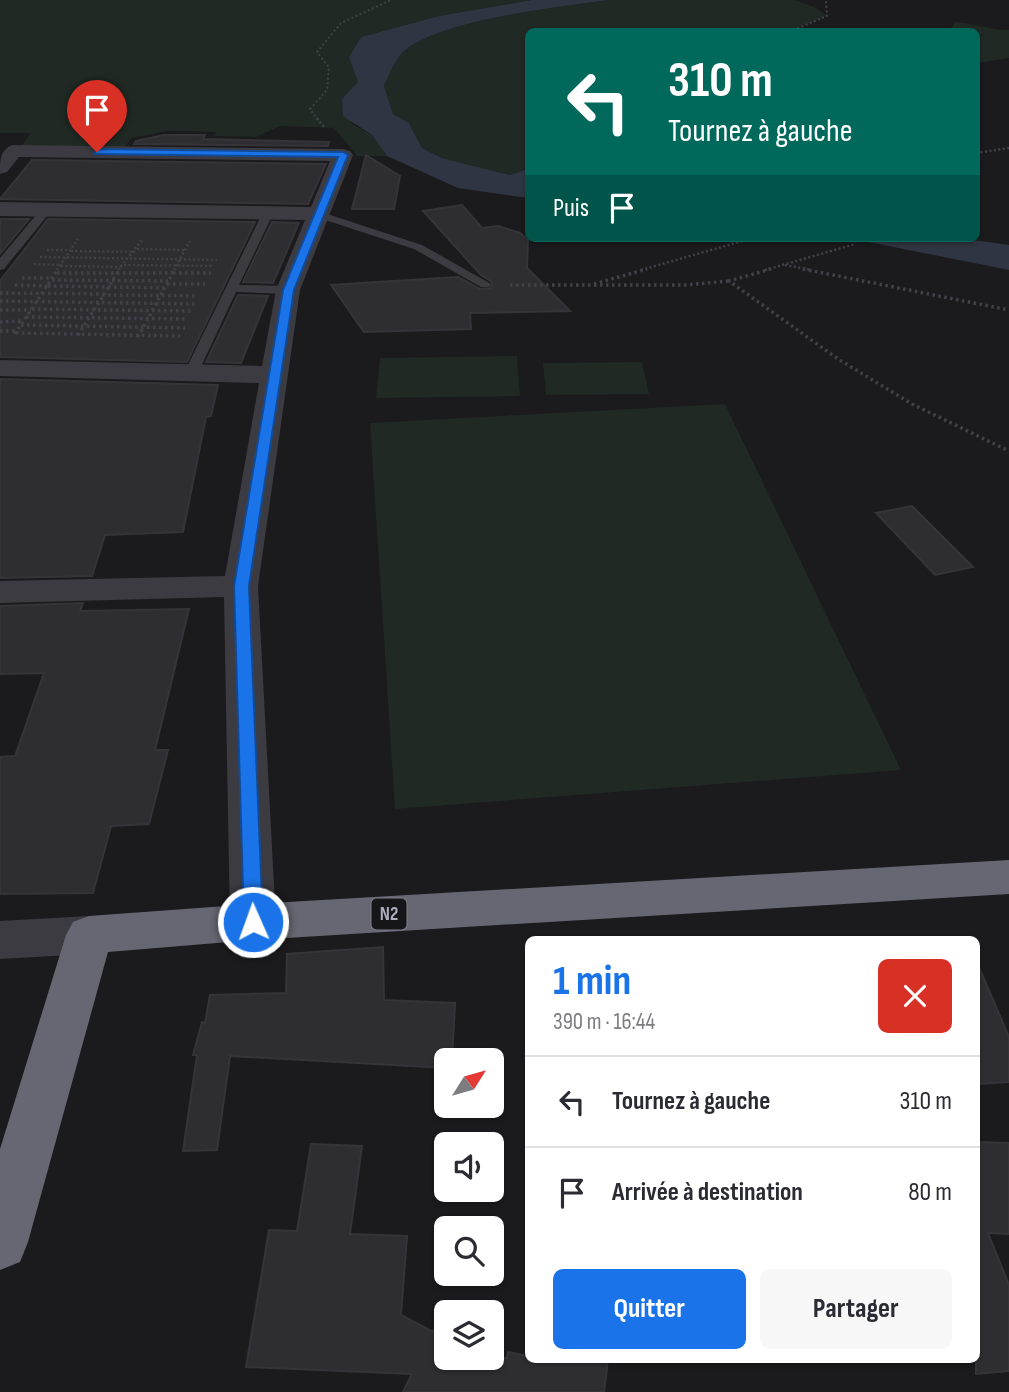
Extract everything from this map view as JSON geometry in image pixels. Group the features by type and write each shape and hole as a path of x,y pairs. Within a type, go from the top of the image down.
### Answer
{"highway":[{"name":"N2","path":"89,935 253,922 1009,877"},
{"path":"0,1242 89,935"}],"street":[{"path":"0,168 13,151 343,155 288,290 241,586 253,922"},
{"path":"177,212 208,153"},
{"path":"0,209 317,214"},
{"path":"0,369 275,374"},
{"path":"0,592 241,586"},
{"path":"0,940 89,935"}],"lane":[{"path":"4,261 46,210"},
{"path":"191,373 267,214"},
{"path":"317,214 418,247 485,284"},
{"path":"226,297 288,290"}],"path":[{"path":"341,155 338,136 320,125 310,109 327,90 329,67 317,52 341,23 391,0"},
{"path":"798,28 827,16 826,0"},
{"path":"980,152 1009,148"},
{"path":"11,341 78,239"},
{"path":"74,342 116,273 142,240"},
{"path":"134,344 190,241"},
{"path":"586,286 739,242"},
{"path":"485,284 684,285 729,281 852,245 855,242"},
{"path":"70,251 186,250"},
{"path":"4,261 66,257 180,259 226,297"},
{"path":"785,265 1009,310"},
{"path":"61,266 177,266 226,297"},
{"path":"56,273 173,273 226,297"},
{"path":"51,280 167,284 226,297"},
{"path":"729,281 838,359 912,404 1009,451"},
{"path":"12,285 107,287 167,284"},
{"path":"0,293 226,297"},
{"path":"0,301 156,303 226,297"},
{"path":"0,310 153,310 226,297"},
{"path":"0,321 88,317 148,318 226,297"},
{"path":"24,321 144,327 226,297"},
{"path":"0,331 139,335 226,297"}],"shaded area":[{"path":"0,0 532,0 439,16 361,37 349,57 359,82 342,99 352,124 372,135 387,156 357,156 334,128 280,126 256,137 215,136 216,132 167,131 132,138 122,150 20,148 31,133 0,133"},
{"path":"609,0 795,0 816,8 827,16 797,28 525,28 525,170 510,175 442,158 422,148 409,123 393,114 384,86 399,56 419,42 442,32 530,11"},
{"path":"955,22 1009,30 1009,58 980,63 980,28 952,28"},
{"path":"517,356 520,396 376,398 380,358"},
{"path":"642,362 649,394 546,395 543,363"},
{"path":"725,404 901,770 395,809 370,423"}],"water":[{"path":"532,0 609,0 530,11 442,32 402,53 384,86 393,114 409,123 422,148 442,158 510,175 525,170 525,198 458,188 387,156 372,135 343,116 342,99 358,82 349,57 361,37 439,16"},
{"path":"980,241 1009,245 1009,270 868,242"}],"building":[{"path":"164,135 205,135 203,139 329,142 328,146 134,144 136,141"},
{"path":"366,155 400,176 394,209 352,209"},
{"path":"32,160 326,164 308,204 0,199"},
{"path":"462,205 482,228 498,226 520,233 525,237 525,242 528,242 527,268 570,311 470,313 471,329 364,332 331,285 458,277 480,289 491,288 492,282 481,275 423,211"},
{"path":"0,219 29,219 0,254"},
{"path":"48,219 255,222 187,362 0,357 0,281"},
{"path":"272,222 299,223 273,283 243,282"},
{"path":"238,295 268,296 241,363 206,362"},
{"path":"0,379 218,385 211,416 206,417 183,532 105,535 92,576 0,578"},
{"path":"912,506 973,567 935,575 876,513"},
{"path":"83,603 80,611 189,609 155,750 168,750 149,824 111,826 93,893 0,894 0,757 15,756 44,673 0,674 0,606"},
{"path":"383,947 384,1000 455,1003 453,1048 434,1048 434,1067 230,1056 217,1150 183,1151 197,1055 193,1055 202,1022 205,1023 210,995 286,993 287,954"},
{"path":"980,969 1009,1037 1009,1082 980,1084"},
{"path":"980,1142 1009,1143 1009,1234 988,1233 1009,1285 1009,1371 976,1374 976,1363 980,1363"},
{"path":"311,1144 362,1146 350,1234 407,1236 401,1315 433,1332 434,1330 434,1370 504,1370 504,1358 507,1358 508,1352 525,1355 525,1363 608,1363 604,1392 403,1392 412,1374 246,1367 269,1230 297,1231"}],"route":[{"path":"97,152 343,155 288,290 241,586 253,922"}]}
